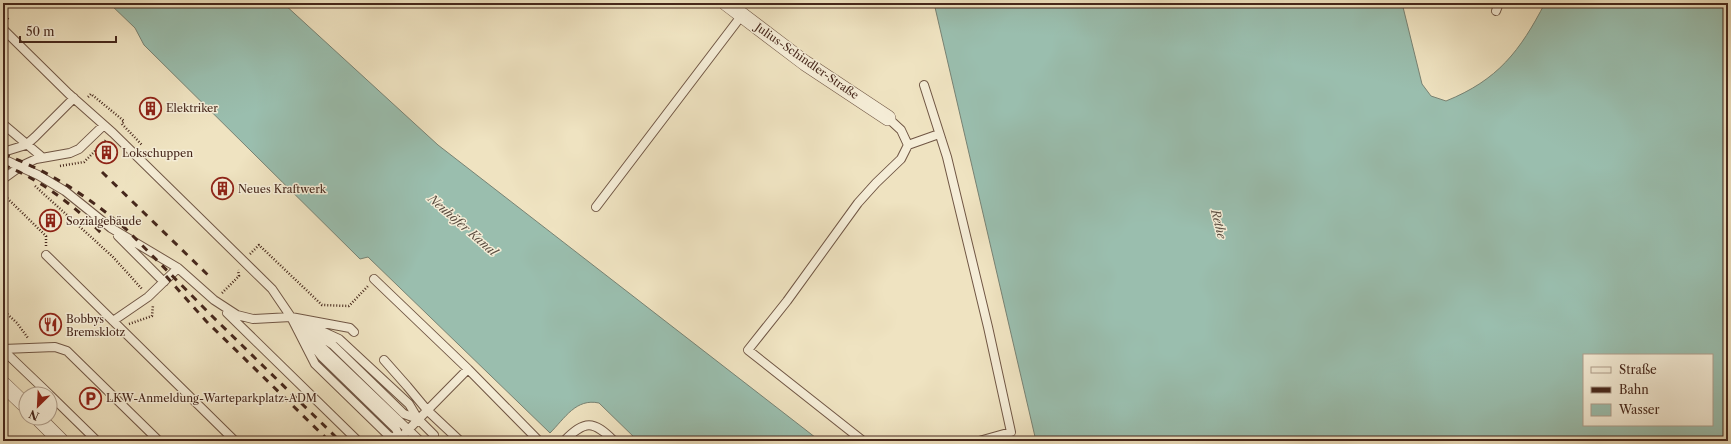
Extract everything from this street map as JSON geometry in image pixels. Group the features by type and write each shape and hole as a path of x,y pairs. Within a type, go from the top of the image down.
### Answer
{"street":[{"name":"Julius-Schindler-Straße","path":"726,3 805,63 888,118"},
{"path":"3,384 18,398"},
{"path":"46,426 61,441"}],"lane":[{"path":"1496,11 1499,3"},
{"path":"596,207 742,15"},
{"path":"3,29 272,289 290,317 315,364 389,436 399,440"},
{"path":"924,84 951,172 987,320 1011,432 979,441"},
{"path":"3,152 26,145 74,98"},
{"path":"888,118 902,130 908,145"},
{"path":"3,124 42,158"},
{"path":"3,179 20,166 42,158 70,153 79,149 104,125"},
{"path":"863,441 748,350 787,301 858,203 901,159 908,145 939,134"},
{"path":"3,168 7,161 20,166 65,191 111,228 164,282"},
{"path":"111,228 178,268 214,300 358,441"},
{"path":"46,255 235,441"},
{"path":"113,321 148,297 178,268"},
{"path":"374,279 468,369 539,441"},
{"path":"214,300 237,315 253,319 290,317 352,330"},
{"path":"290,317 339,339 409,404 418,419 434,435"},
{"path":"290,317 333,345 404,414 418,419"},
{"path":"290,317 324,355 396,429 399,440"},
{"path":"3,350 55,347 67,351 159,441"},
{"path":"3,350 40,386"},
{"path":"324,355 420,441"},
{"path":"384,360 427,410 460,441"},
{"path":"399,440 468,369"},
{"path":"58,404 97,441"},
{"path":"564,441 573,432 585,425 592,425 602,429 614,441"}],"path":[{"path":"122,124 142,146"},
{"path":"34,186 113,258 148,297"},
{"path":"214,300 239,276 237,262 240,258 246,253 248,255 259,245 322,305 349,306 374,279"},
{"path":"3,310 17,323 36,348"}],"water":[{"name":"Neuhöfer Kanal","path":"109,3 283,3 438,145 820,441 638,441 599,403 591,402 577,406 550,433 368,257 360,259 144,45 135,28"},
{"name":"Rethe","path":"934,3 1402,3 1422,84 1431,96 1446,101 1480,84 1506,62 1526,36 1545,3 1728,3 1728,441 1036,441"}],"railway":[{"path":"3,154 36,168 68,186 112,217 126,229 212,316 340,441"},
{"path":"3,165 31,178 58,195 105,237"},
{"path":"102,172 210,277"},
{"path":"166,276 206,321 329,441"}],"place":[{"name":"Elektriker","path":"151,108"},
{"name":"Lokschuppen","path":"107,153"},
{"name":"Neues Kraftwerk","path":"223,189"},
{"name":"Sozialgebäude","path":"51,221"},
{"name":"Bobbys Bremsklotz","path":"51,325"},
{"name":"LKW-Anmeldung-Warteparkplatz-ADM","path":"90,398"}]}
